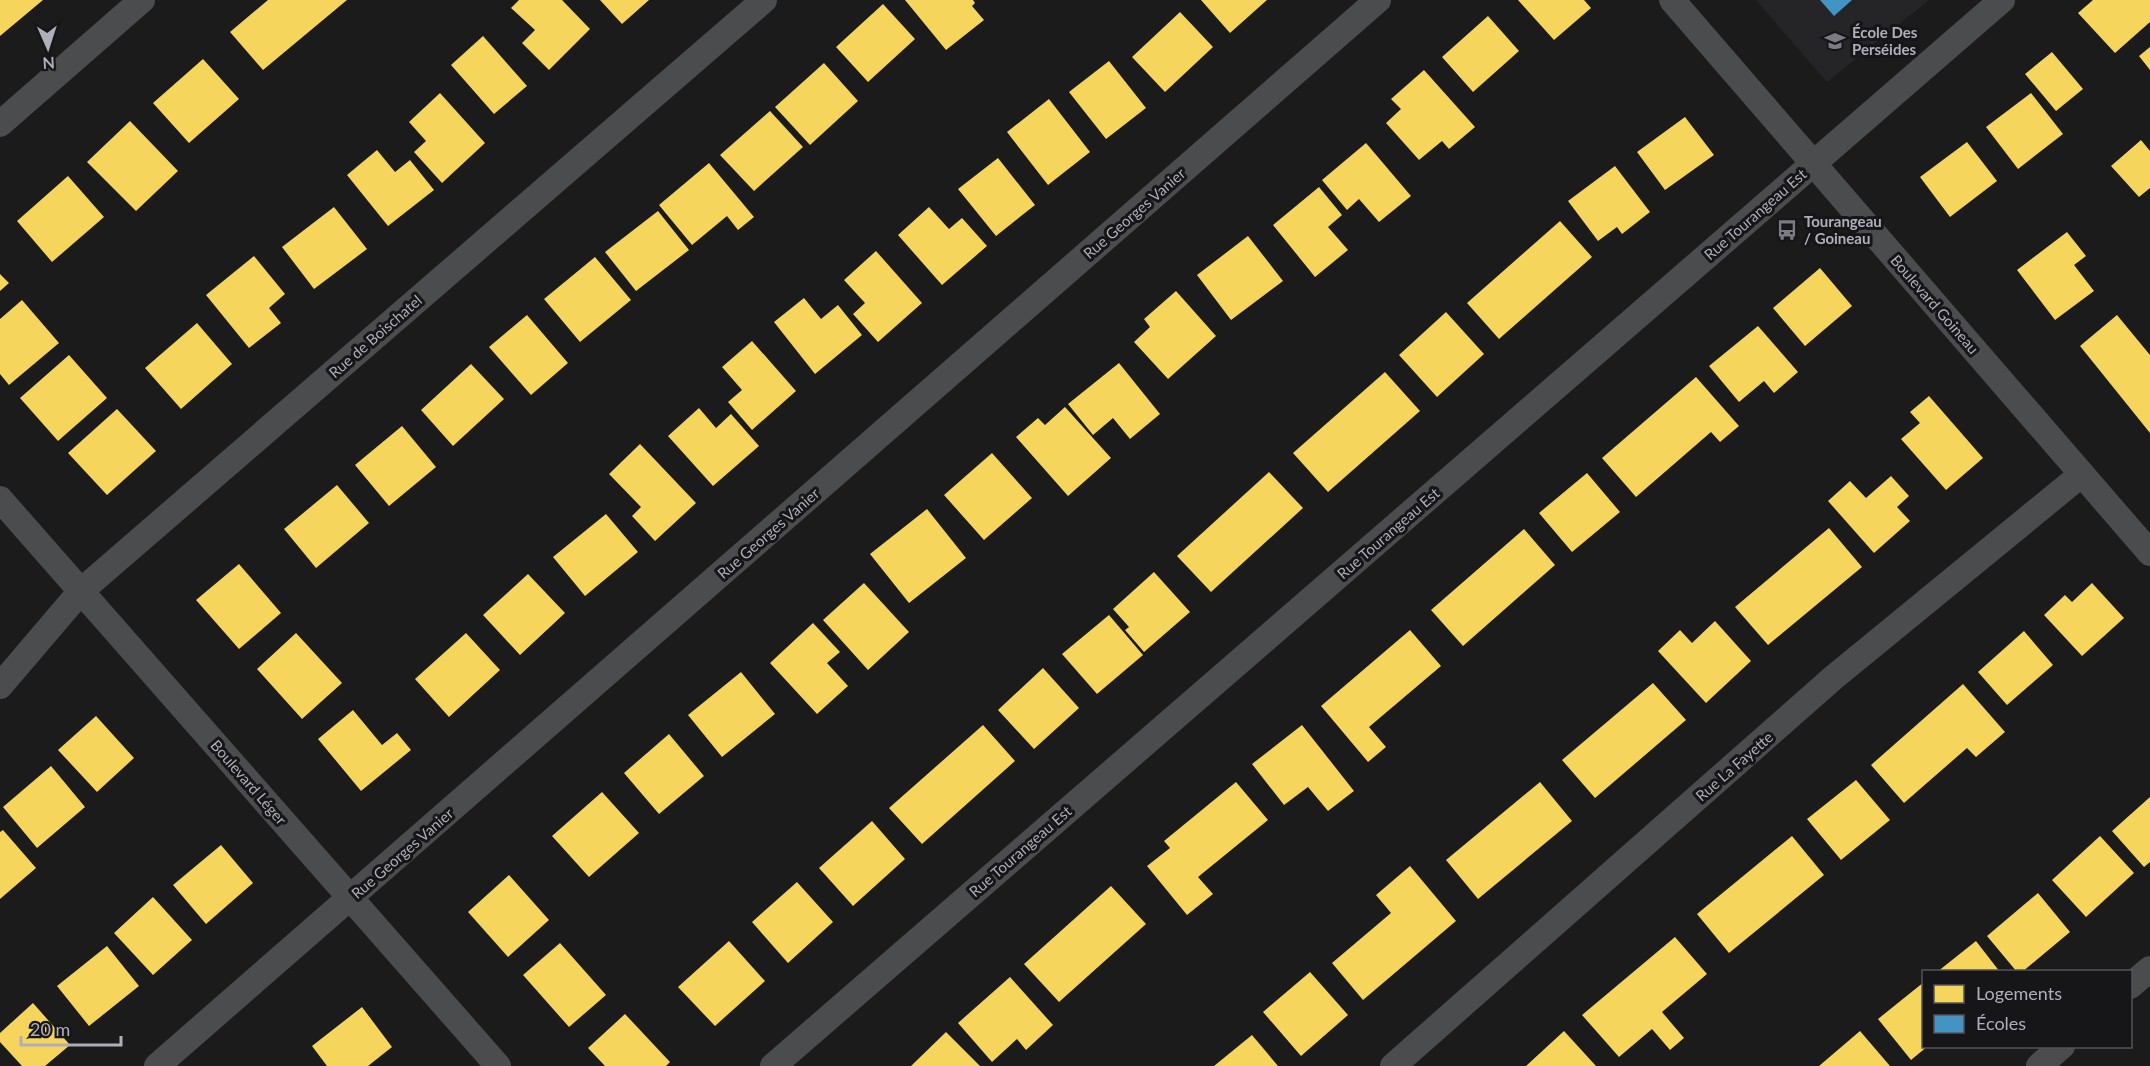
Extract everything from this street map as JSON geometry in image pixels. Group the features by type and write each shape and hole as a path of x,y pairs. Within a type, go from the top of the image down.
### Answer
{"street":[{"path":"0,124 142,0"},
{"name":"Rue de Boischatel","path":"0,686 81,591 764,0"},
{"name":"Rue Georges Vanier","path":"158,1066 1378,0"},
{"name":"Boulevard Goineau","path":"1672,0 2150,553"},
{"name":"Rue Tourangeau Est","path":"773,1066 2002,0"},
{"name":"Rue La Fayette","path":"1393,1066 1833,678 2082,474"},
{"name":"Boulevard Léger","path":"0,499 498,1066"},
{"path":"2132,984 2150,969"},
{"path":"2039,1066 2060,1048"}],"shaded area":[{"name":"École Des Perséides","path":"1756,0 1929,0 1827,82"}],"building: Logements":[{"path":"0,0 43,0 0,36"},
{"path":"268,0 347,0 263,70 230,32"},
{"path":"519,0 562,0 590,29 549,70 522,43 535,30 511,8"},
{"path":"600,0 649,0 622,24"},
{"path":"905,0 973,0 975,3 972,6 984,20 946,50"},
{"path":"1201,0 1267,0 1230,33"},
{"path":"1518,0 1584,0 1591,8 1554,40"},
{"path":"2093,0 2150,0 2150,22 2115,53 2078,13"},
{"path":"883,4 915,39 868,82 836,47"},
{"path":"1180,12 1213,47 1165,92 1132,57"},
{"path":"1488,16 1519,51 1473,92 1442,57"},
{"path":"483,36 527,86 494,114 451,65"},
{"path":"2150,47 2150,70 2139,56"},
{"path":"2052,52 2083,89 2056,111 2025,74"},
{"path":"203,59 239,99 189,143 153,103"},
{"path":"1109,61 1146,108 1106,139 1069,92"},
{"path":"824,63 858,101 810,145 775,107"},
{"path":"1424,70 1475,127 1449,149 1442,141 1419,160 1386,123 1401,109 1391,99"},
{"path":"440,93 485,143 442,183 414,152 426,141 409,122"},
{"path":"2031,93 2063,134 2018,169 1986,127"},
{"path":"1049,99 1090,152 1048,185 1007,132"},
{"path":"770,111 803,147 754,191 720,155"},
{"path":"1685,117 1714,155 1665,190 1637,152"},
{"path":"130,121 178,171 136,211 87,162"},
{"path":"2141,140 2150,151 2150,188 2139,197 2111,166"},
{"path":"1967,142 1997,181 1950,217 1920,177"},
{"path":"1366,143 1411,196 1379,222 1359,199 1347,210 1322,180"},
{"path":"377,150 395,172 410,160 434,190 388,226 347,175"},
{"path":"998,158 1035,205 996,236 958,189"},
{"path":"709,163 754,217 738,230 727,216 692,245 659,205"},
{"path":"1615,166 1650,212 1622,234 1617,227 1598,241 1568,201"},
{"path":"68,176 104,217 52,262 17,221"},
{"path":"1319,187 1342,215 1328,227 1348,250 1315,277 1273,225"},
{"path":"334,207 367,249 314,289 282,247"},
{"path":"929,207 949,229 962,218 987,246 942,285 898,235"},
{"path":"658,211 689,250 636,291 605,252"},
{"path":"1560,221 1592,257 1499,339 1467,303"},
{"path":"2067,232 2086,256 2074,265 2094,291 2055,320 2017,270"},
{"path":"1248,236 1283,281 1231,320 1197,275"},
{"path":"876,251 922,303 878,342 853,314 865,303 844,280"},
{"path":"254,256 285,294 269,308 281,323 249,348 206,295"},
{"path":"595,257 631,300 580,342 544,299"},
{"path":"1820,268 1852,306 1805,346 1773,308"},
{"path":"0,274 9,283 0,291"},
{"path":"1176,291 1216,336 1168,379 1134,342 1150,327 1144,319"},
{"path":"804,298 821,319 838,305 862,335 815,374 774,322"},
{"path":"22,300 59,343 9,385 0,374 0,319"},
{"path":"1446,312 1484,354 1437,397 1399,355"},
{"path":"527,315 568,363 531,395 489,347"},
{"path":"2117,315 2150,355 2150,433 2080,346"},
{"path":"197,323 232,364 181,409 145,368"},
{"path":"1758,326 1798,372 1774,393 1764,381 1739,402 1709,366"},
{"path":"752,341 796,391 752,430 728,402 742,390 722,367"},
{"path":"69,355 107,398 58,441 20,398"},
{"path":"1119,363 1160,414 1130,439 1113,418 1093,435 1068,404"},
{"path":"471,364 504,399 453,446 421,410"},
{"path":"1385,372 1420,411 1328,492 1293,453"},
{"path":"1696,377 1739,426 1720,442 1711,432 1636,497 1602,458"},
{"path":"1929,396 1983,458 1946,490 1901,439 1920,423 1910,412"},
{"path":"1065,407 1111,458 1068,496 1016,437 1038,418 1045,425"},
{"path":"699,408 716,428 731,414 759,446 713,486 668,436"},
{"path":"117,409 156,451 107,495 68,453"},
{"path":"402,426 436,467 389,506 355,465"},
{"path":"640,444 696,503 655,541 632,516 641,507 609,474"},
{"path":"992,453 1032,498 984,540 944,495"},
{"path":"1269,472 1303,508 1211,592 1177,556"},
{"path":"1587,473 1620,512 1572,552 1539,513"},
{"path":"1891,476 1909,496 1897,507 1910,521 1874,553 1828,501 1850,481 1866,498"},
{"path":"337,485 369,523 316,568 284,529"},
{"path":"927,509 966,558 909,603 870,554"},
{"path":"606,514 638,552 585,596 553,557"},
{"path":"1829,528 1862,567 1768,645 1735,607"},
{"path":"1524,529 1555,565 1463,646 1431,610"},
{"path":"239,564 281,613 239,649 196,600"},
{"path":"1154,572 1190,612 1144,652 1125,630 1129,627 1113,609"},
{"path":"528,574 565,613 520,655 483,615"},
{"path":"864,583 909,632 868,670 823,620"},
{"path":"2092,583 2124,618 2082,656 2044,615 2065,595 2072,602"},
{"path":"1109,615 1143,655 1097,694 1062,654"},
{"path":"1715,621 1751,661 1706,703 1658,651 1680,630 1692,643"},
{"path":"813,623 840,652 827,663 848,686 817,714 770,663"},
{"path":"1410,630 1441,666 1369,727 1386,747 1368,762 1321,706"},
{"path":"2024,631 2053,665 2007,705 1978,672"},
{"path":"296,633 342,683 302,719 257,669"},
{"path":"466,633 500,670 449,717 415,679"},
{"path":"1043,668 1079,708 1034,749 998,710"},
{"path":"741,672 775,714 722,757 688,715"},
{"path":"1653,683 1686,720 1595,798 1562,760"},
{"path":"1963,684 2005,732 1976,757 1967,748 1904,803 1871,765"},
{"path":"353,710 382,745 397,733 411,750 361,791 318,739"},
{"path":"96,716 134,758 97,792 58,750"},
{"path":"983,725 1015,761 922,844 889,808"},
{"path":"1302,725 1354,791 1328,811 1308,787 1284,805 1252,764"},
{"path":"669,734 704,776 659,814 624,773"},
{"path":"51,766 85,807 37,848 3,807"},
{"path":"1856,780 1890,820 1841,860 1807,819"},
{"path":"1236,782 1268,820 1198,877 1213,894 1187,915 1147,866 1170,848 1164,841"},
{"path":"1540,782 1572,821 1478,899 1446,860"},
{"path":"602,792 639,833 589,877 552,836"},
{"path":"2150,797 2150,862 2144,867 2112,831"},
{"path":"872,821 905,859 853,906 819,868"},
{"path":"3,830 36,868 0,899 0,832"},
{"path":"1792,836 1824,875 1729,953 1697,914"},
{"path":"2100,836 2134,873 2086,917 2052,880"},
{"path":"221,845 253,883 206,924 173,885"},
{"path":"1410,866 1456,921 1363,1000 1332,963 1391,913 1376,895"},
{"path":"509,875 549,920 508,957 468,912"},
{"path":"797,882 833,922 788,963 752,922"},
{"path":"1111,886 1146,924 1059,1002 1024,964"},
{"path":"2038,893 2070,932 2024,970 2015,970 1987,936"},
{"path":"153,897 192,940 153,975 114,933"},
{"path":"1675,937 1707,974 1662,1012 1684,1038 1670,1050 1652,1029 1619,1057 1582,1015"},
{"path":"729,941 765,981 715,1026 678,987"},
{"path":"1976,941 1998,970 1940,970"},
{"path":"560,943 606,995 569,1027 523,975"},
{"path":"107,946 139,986 89,1026 57,986"},
{"path":"1310,972 1348,1015 1301,1056 1263,1012"},
{"path":"1010,977 1053,1025 1026,1050 1017,1039 992,1062 958,1023"},
{"path":"1922,984 1922,1048 1926,1048 1911,1060 1878,1019"},
{"path":"33,1003 70,1045 45,1066 22,1066 0,1042 0,1033"},
{"path":"362,1007 392,1047 368,1066 327,1066 312,1046"},
{"path":"625,1014 670,1062 666,1066 605,1066 588,1048"},
{"path":"1564,1031 1596,1066 1526,1066"},
{"path":"1860,1031 1890,1066 1819,1066"},
{"path":"946,1032 980,1066 911,1066"},
{"path":"1252,1035 1278,1066 1214,1066"}],"building: Écoles":[{"path":"1820,0 1852,0 1834,16"}],"place":[{"name":"École Des Perséides","path":"1835,41"},
{"name":"Tourangeau / Goineau","path":"1787,230"}]}
